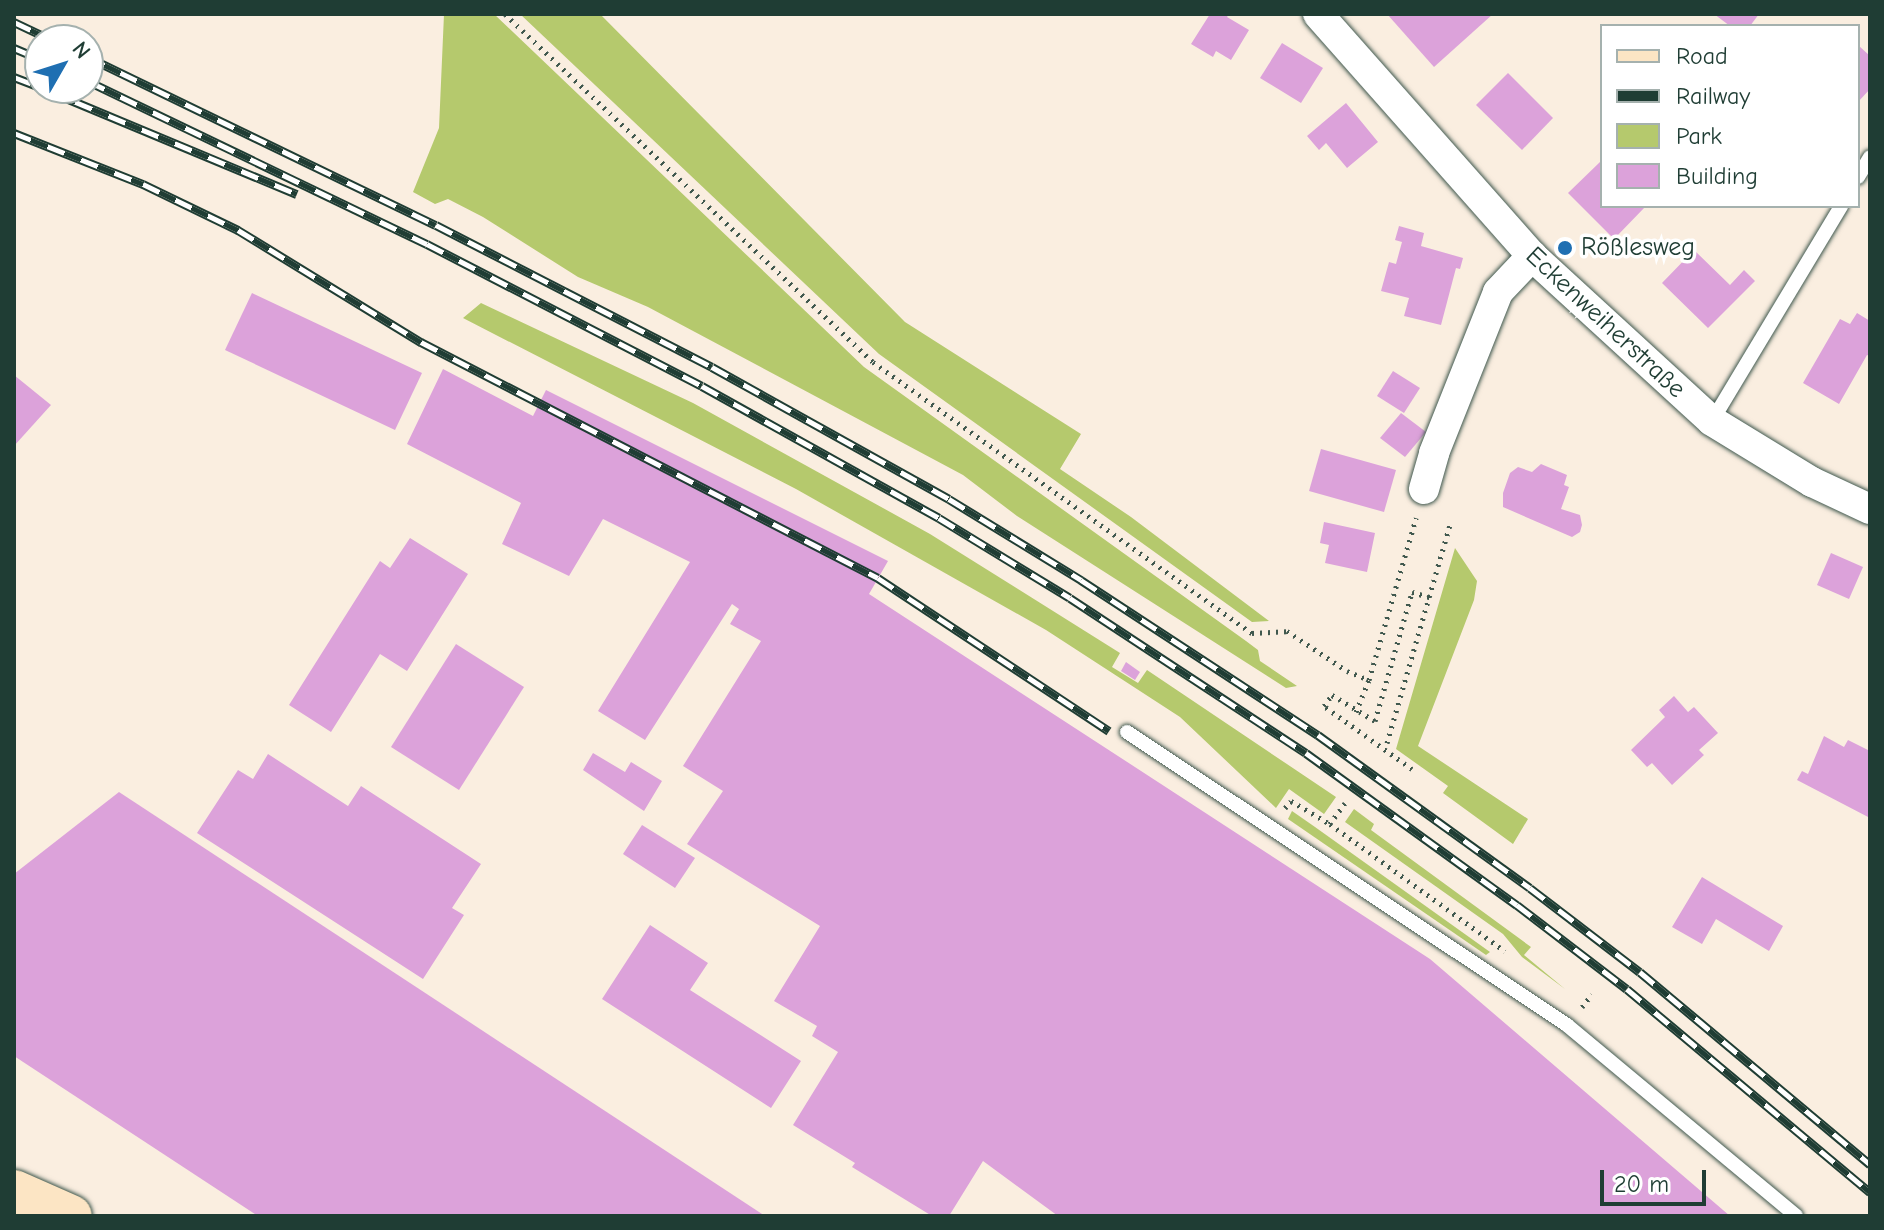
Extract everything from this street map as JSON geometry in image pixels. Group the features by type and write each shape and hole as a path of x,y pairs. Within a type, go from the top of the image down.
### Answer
{"street":[{"name":"Eckenweiherstraße","path":"1318,14 1532,256 1712,421 1812,482 1870,509"},
{"path":"1424,489 1434,453 1498,292 1532,256"},
{"path":"14,1191 71,1216"}],"lane":[{"path":"1712,421 1840,208"},
{"path":"1127,732 1567,1025 1796,1216"}],"path":[{"path":"505,14 873,362 1252,633 1287,631 1347,671 1369,680"},
{"path":"1356,712 1369,680 1424,489"},
{"path":"1387,743 1451,521"},
{"path":"1412,769 1324,706 1332,695 1375,721 1412,592 1430,597"},
{"path":"1330,824 1345,803"},
{"path":"1297,805 1330,824 1497,943"}],"green space":[{"path":"444,14 494,14 864,367 1246,641 1258,650 1260,661 1297,686 1286,688 1017,516 963,475 648,307 578,277 483,217 448,199 435,204 413,192 439,128"},
{"path":"520,14 600,14 905,322 1081,434 1060,469 1131,517 1269,621 1252,622 879,354"},
{"path":"481,303 693,403 930,534 1120,653 1112,667 1138,683 1147,670 1336,797 1324,814 1289,789 1276,808 1180,717 1046,630 796,489 463,318"},
{"path":"1455,548 1477,581 1474,600 1418,746 1528,819 1513,844 1443,793 1448,786 1396,749"},
{"path":"1354,809 1374,824 1371,830 1531,947 1524,955 1565,989 1522,957 1503,934 1345,822"},
{"path":"1292,811 1490,952 1486,955 1288,819"}],"building":[{"path":"1210,14 1229,14 1227,17 1249,30 1231,60 1216,51 1213,57 1191,44"},
{"path":"1387,14 1493,14 1434,67"},
{"path":"1714,14 1759,14 1752,24 1727,24"},
{"path":"1282,43 1323,68 1301,103 1260,78"},
{"path":"1860,47 1870,56 1870,89 1860,100"},
{"path":"1508,73 1553,118 1522,150 1476,105"},
{"path":"1346,103 1378,142 1347,168 1326,143 1319,150 1307,136"},
{"path":"1600,162 1600,208 1644,208 1614,239 1568,193"},
{"path":"1399,226 1424,233 1421,246 1463,258 1460,269 1456,268 1441,325 1404,316 1409,298 1381,291 1389,262 1396,264 1402,242 1395,240"},
{"path":"1694,250 1730,285 1744,270 1755,281 1708,328 1662,283"},
{"path":"252,293 422,373 395,430 225,350"},
{"path":"1857,313 1870,321 1870,356 1867,355 1839,404 1803,383 1840,319 1850,324"},
{"path":"443,369 533,416 546,390 888,561 869,594 1430,959 1730,1216 1058,1216 983,1161 949,1216 932,1216 852,1167 855,1163 793,1125 838,1052 812,1036 817,1026 774,1001 820,926 687,844 723,791 683,766 761,641 730,624 739,609 732,604 645,740 598,711 690,562 603,519 569,576 502,544 521,503 407,444"},
{"path":"1393,371 1420,388 1404,413 1377,396"},
{"path":"14,375 51,405 14,446"},
{"path":"1401,413 1426,432 1405,457 1380,438"},
{"path":"1321,449 1396,470 1384,512 1309,491"},
{"path":"1541,464 1567,475 1564,485 1569,487 1561,509 1580,515 1582,525 1580,532 1572,537 1503,507 1503,493 1510,473 1518,467 1532,472"},
{"path":"1324,522 1375,533 1367,572 1325,563 1329,545 1320,543"},
{"path":"410,538 468,574 407,671 380,654 331,732 289,705 380,561 390,568"},
{"path":"1831,553 1863,567 1849,599 1817,585"},
{"path":"456,644 524,687 459,790 391,747"},
{"path":"1126,662 1140,672 1135,680 1121,671"},
{"path":"1674,696 1688,712 1694,707 1718,733 1699,750 1704,755 1672,785 1652,763 1647,767 1631,750 1665,717 1659,710"},
{"path":"1824,736 1844,747 1848,740 1870,751 1870,818 1797,780 1802,771 1808,774"},
{"path":"593,753 625,772 631,762 662,781 644,811 583,770"},
{"path":"268,754 348,806 361,786 481,864 452,908 464,915 423,979 197,833 238,770 253,779"},
{"path":"119,792 765,1216 258,1216 14,1056 14,874"},
{"path":"642,825 695,858 675,888 623,854"},
{"path":"1702,877 1783,926 1769,951 1716,919 1702,944 1672,927"},
{"path":"650,925 708,963 690,990 801,1061 771,1108 602,999"}],"railway":[{"path":"14,22 24,27"},
{"path":"14,48 24,52"},
{"path":"104,65 436,225 712,367 949,499 1081,580 1318,735 1530,888 1640,972 1870,1164"},
{"path":"14,77 24,81"},
{"path":"104,89 427,244 702,386 939,518 1070,598 1306,753 1517,905 1627,989 1870,1192"},
{"path":"80,104 297,194"},
{"path":"14,133 143,184 238,230 421,342 878,578 1109,731"}],"place":[{"name":"Rößlesweg","path":"1565,248"}]}
